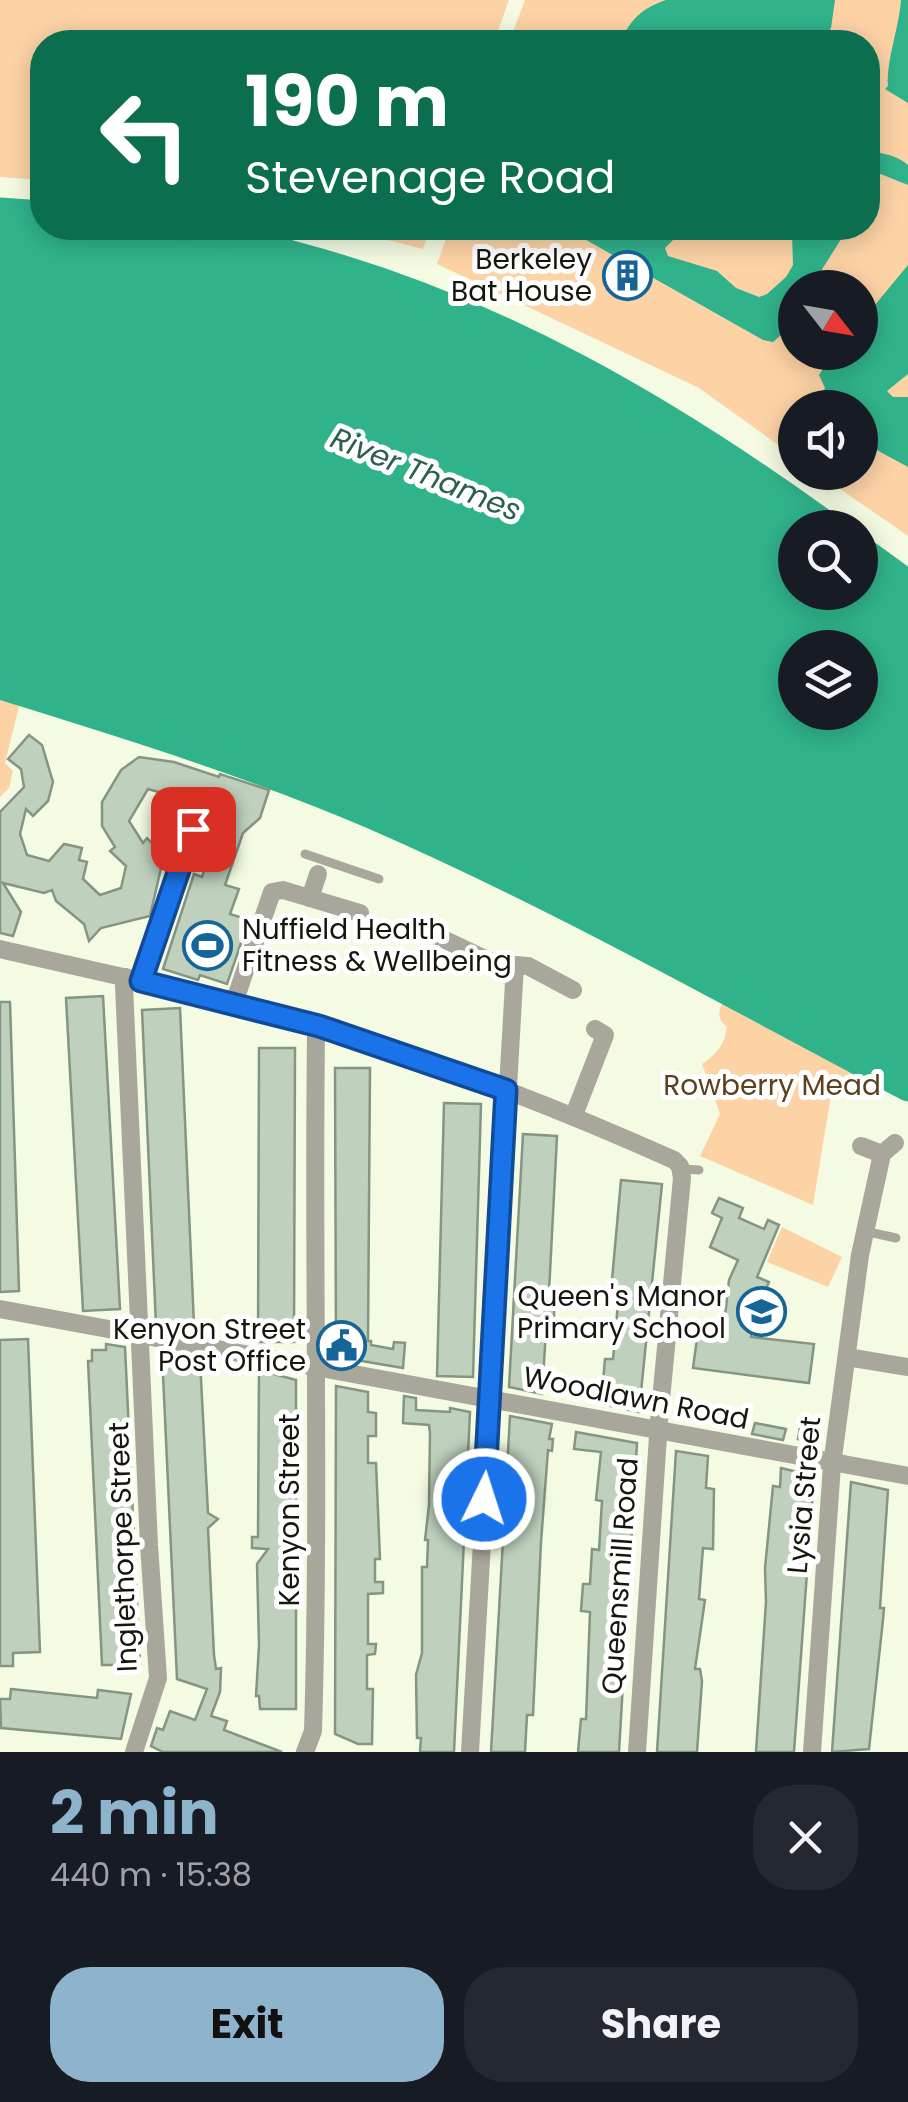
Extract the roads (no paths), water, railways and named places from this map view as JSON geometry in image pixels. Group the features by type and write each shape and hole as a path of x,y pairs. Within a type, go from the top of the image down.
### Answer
{"street":[{"path":"310,898 321,867"},
{"path":"234,1004 272,892 283,890 360,914"},
{"path":"435,935 504,968 528,966 573,990"},
{"path":"0,949 319,1026 574,1115 606,1032"},
{"path":"470,1752 515,965"},
{"name":"Inglethorpe Street","path":"134,979 141,1334 158,1678 134,1752"},
{"name":"Kenyon Street","path":"305,1752 314,1731 318,1572 314,1190 319,1026"},
{"name":"Queensmill Road","path":"574,1115 687,1168 658,1430 637,1752"},
{"name":"Lysia Street","path":"812,1752 832,1464 863,1237 888,1148 862,1146"},
{"name":"Woodlawn Road","path":"0,1309 908,1476"},
{"path":"847,1357 908,1367"}],"lane":[{"path":"134,979 193,829"},
{"path":"305,854 321,867 379,879"},
{"path":"863,1237 896,1238"}],"water":[{"path":"666,0 835,0 830,30 626,30 650,7"},
{"path":"901,0 908,0 908,103 885,89"},
{"path":"880,153 908,165 908,185 880,174"},
{"name":"River Thames","path":"0,210 30,212 30,240 246,240 370,276 441,302 577,366 643,403 808,510 778,510 778,610 878,610 878,560 908,582 908,1089 442,848 235,763 0,687"},
{"path":"586,240 673,240 665,248 668,256 717,271 736,288 759,297 778,284 778,337 773,342 763,340"},
{"path":"792,240 840,240 822,270 790,270"},
{"path":"908,265 908,374 887,391 893,397 908,397 908,467 878,451 878,390 824,390 819,375 822,370 878,370 878,301"}],"waterway":[{"path":"0,210 30,212"},
{"path":"242,240 371,277 511,333 644,403 808,510"},
{"path":"878,560 908,582"},
{"path":"0,687 235,763 373,817 576,914 908,1089"}],"place":[{"name":"Berkeley Bat House","path":"627,275"},
{"name":"Nuffield Health Fitness & Wellbeing","path":"207,945"},
{"name":"Queen's Manor Primary School","path":"761,1312"},
{"name":"Kenyon Street Post Office","path":"341,1345"}],"park label":[{"name":"Rowberry Mead","path":"772,1085"}]}
